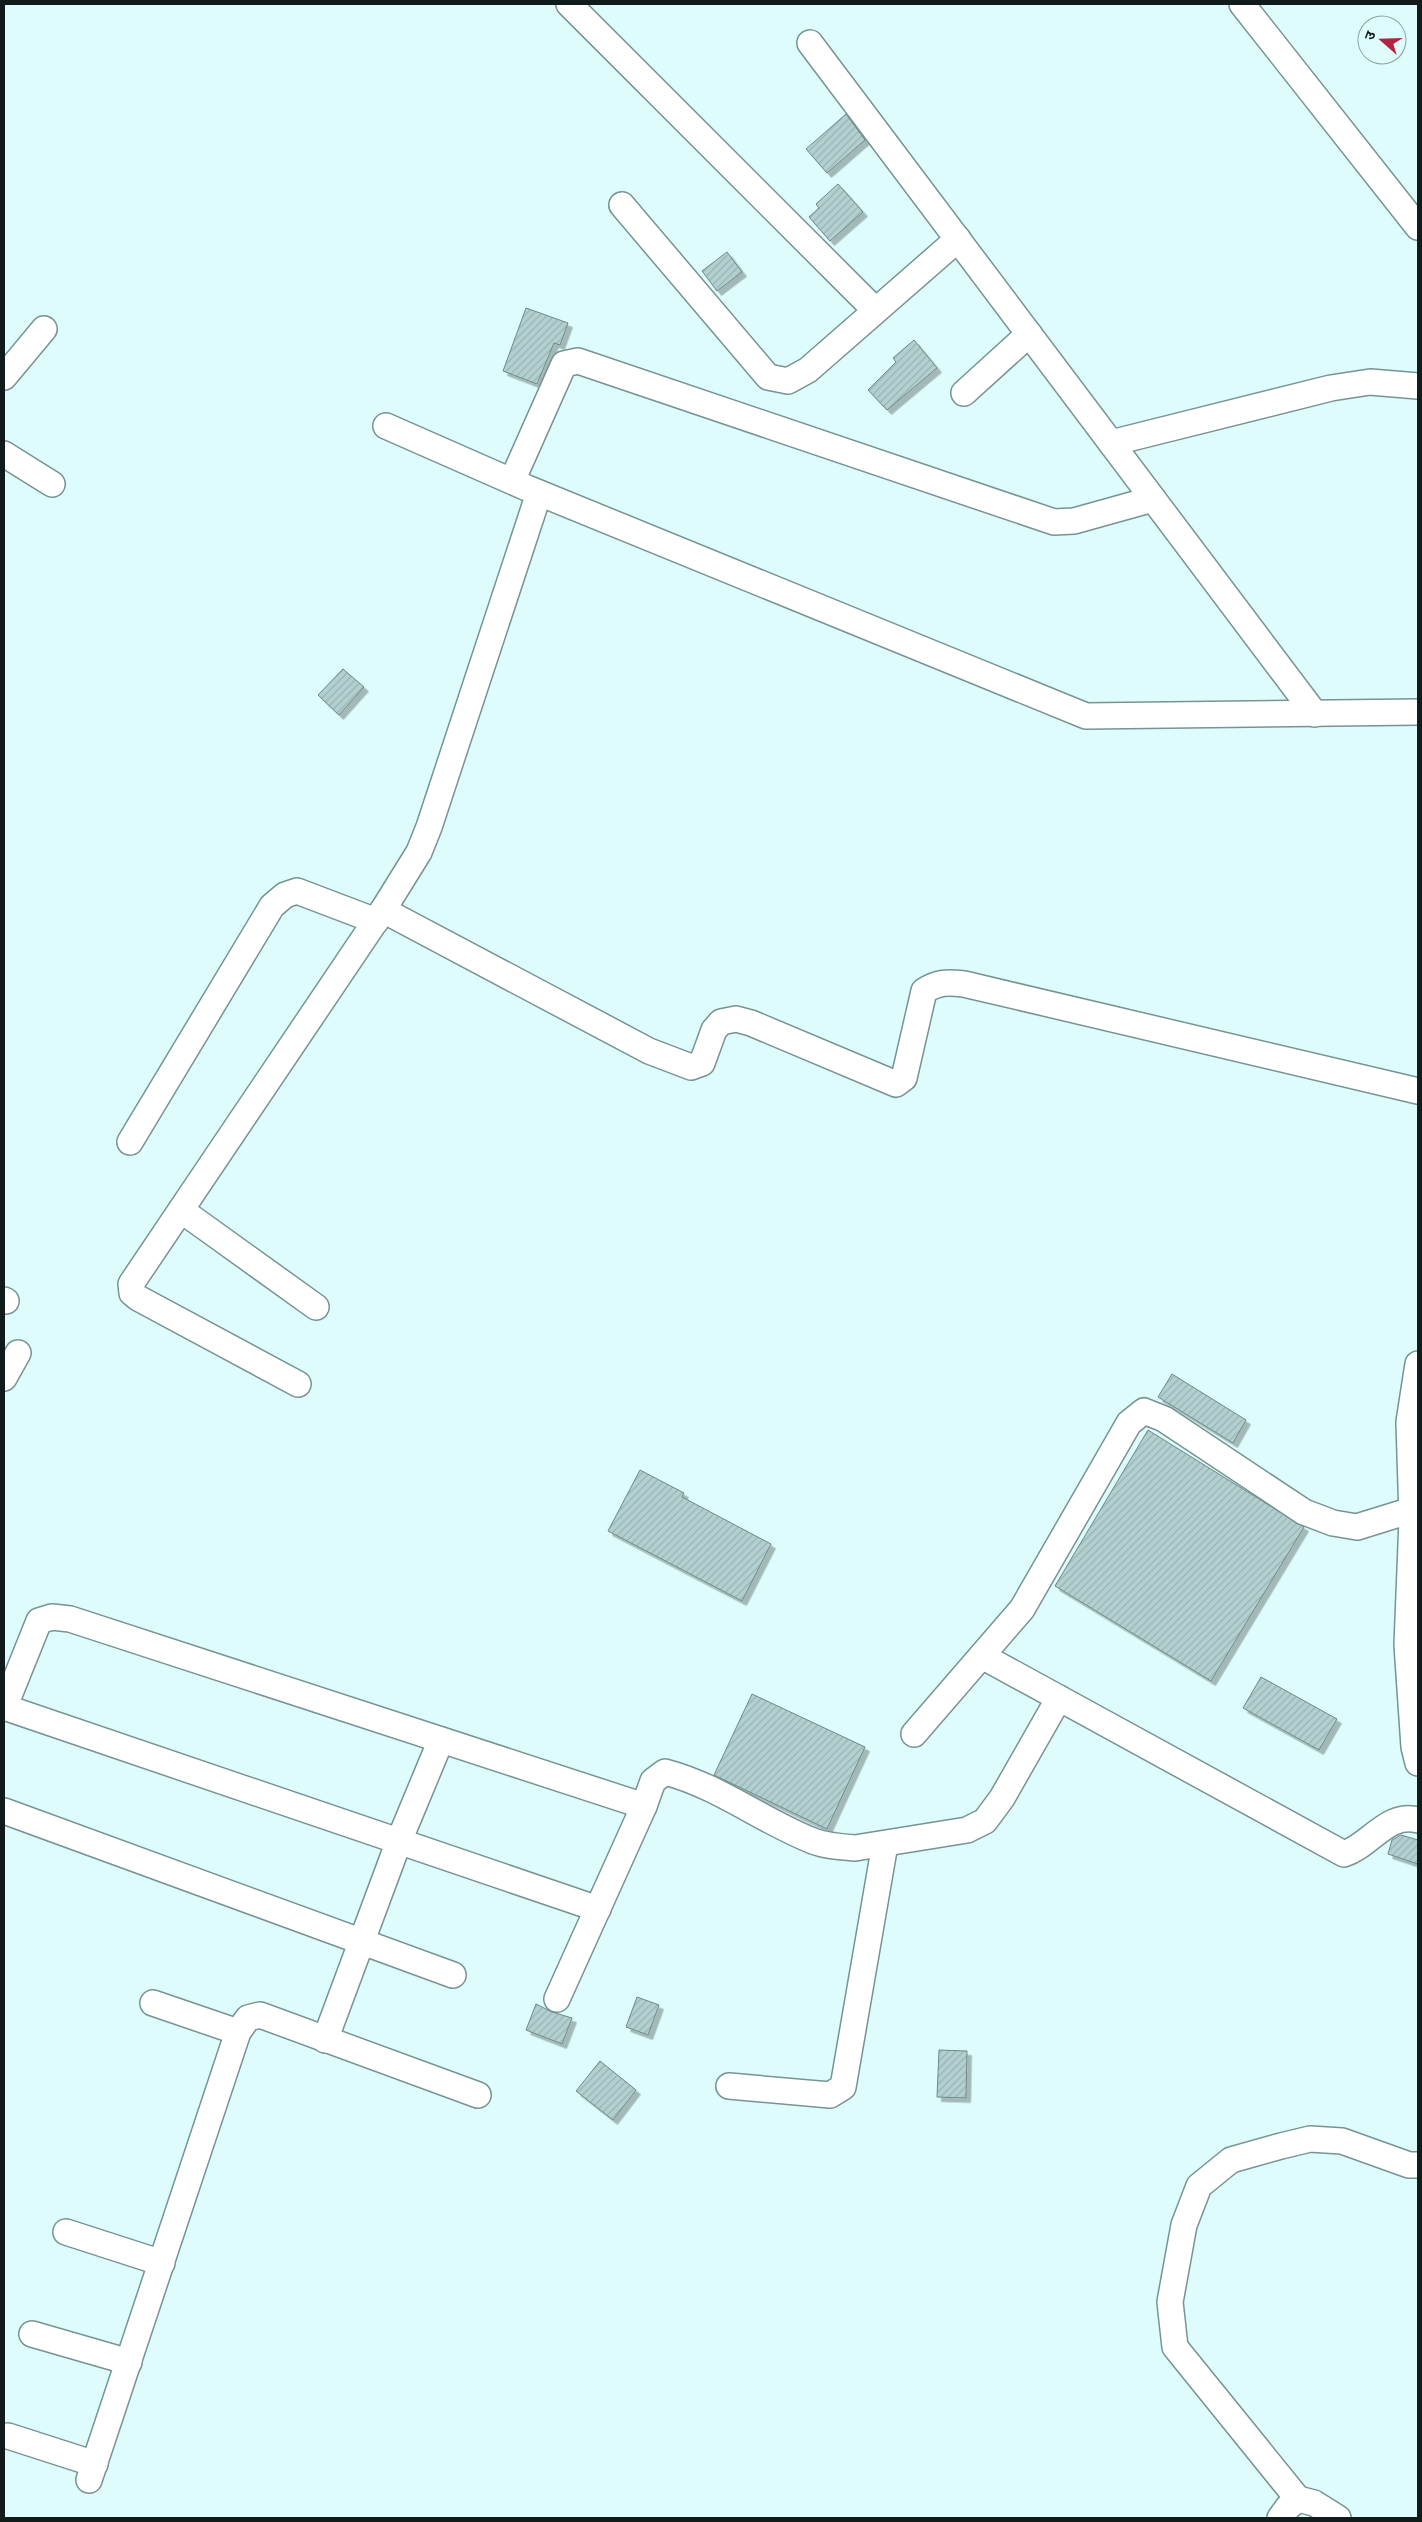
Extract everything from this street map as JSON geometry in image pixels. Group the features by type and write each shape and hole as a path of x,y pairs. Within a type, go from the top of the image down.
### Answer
{"street":[{"path":"569,4 875,310"},
{"path":"1242,4 1418,227"},
{"path":"810,43 1315,714"},
{"path":"622,205 768,377 788,381 808,370 958,239"},
{"path":"4,377 44,329"},
{"path":"964,393 1029,334"},
{"path":"512,481 564,364 578,361 1045,520 1054,522 1074,521 1153,500"},
{"path":"1111,443 1331,388 1370,382 1418,386"},
{"path":"386,426 539,493 1086,716 1418,712"},
{"path":"4,454 52,484"},
{"path":"298,1384 138,1298 132,1293 131,1284 379,916 419,852 429,827 539,493"},
{"path":"130,1142 272,906 285,895 297,891 379,916 648,1051 691,1067 702,1063 714,1030 721,1022 736,1020 751,1023 896,1084 904,1078 924,991 937,983 948,982 973,986 1418,1091"},
{"path":"181,1210 316,1307"},
{"path":"4,1378 18,1353"},
{"path":"1418,1364 1409,1422 1414,1516 1407,1645 1414,1747 1418,1763"},
{"path":"914,1734 1022,1609 1129,1423 1144,1411 1164,1419 1304,1512 1333,1523 1357,1526 1414,1516"},
{"path":"598,1909 4,1708 39,1621 52,1617 70,1619 644,1806"},
{"path":"982,1656 1344,1854 1355,1851 1392,1821 1410,1818 1418,1820"},
{"path":"557,1998 644,1806 653,1781 665,1772 690,1779 814,1841 855,1848 967,1830 985,1821 1002,1798 1059,1698"},
{"path":"325,2040 399,1842 441,1740"},
{"path":"4,1811 454,1975"},
{"path":"729,2086 830,2095 843,2087 885,1844"},
{"path":"153,2003 238,2032"},
{"path":"8,2436 92,2472 238,2032 248,2018 260,2015 478,2095"},
{"path":"1338,2518 1314,2503 1298,2499 1175,2347 1170,2302 1184,2225 1199,2186 1231,2160 1281,2146 1310,2139 1342,2142 1409,2165 1418,2165"},
{"path":"66,2232 162,2263"},
{"path":"32,2334 129,2362"},
{"path":"1280,2518 1288,2507 1298,2499"}],"building":[{"path":"846,114 865,140 827,173 806,149"},
{"path":"838,184 863,212 830,241 809,217 819,208 816,204"},
{"path":"727,252 742,272 717,291 702,271"},
{"path":"526,308 568,323 560,345 554,343 537,384 503,371"},
{"path":"914,340 937,368 887,410 868,390 896,362 893,358"},
{"path":"343,669 364,687 339,715 318,695"},
{"path":"1172,1374 1246,1420 1233,1443 1158,1397"},
{"path":"1148,1430 1304,1527 1211,1681 1055,1586"},
{"path":"640,1470 684,1493 682,1497 771,1544 742,1601 608,1531"},
{"path":"1261,1677 1337,1719 1319,1750 1243,1708"},
{"path":"752,1694 865,1747 827,1829 714,1775"},
{"path":"1401,1835 1418,1840 1418,1864 1388,1854 1392,1840"},
{"path":"637,1997 659,2005 648,2035 626,2027"},
{"path":"536,2004 552,2012 572,2018 562,2044 526,2030"},
{"path":"939,2050 967,2051 966,2098 937,2097"},
{"path":"600,2061 636,2090 613,2120 576,2091"}]}
